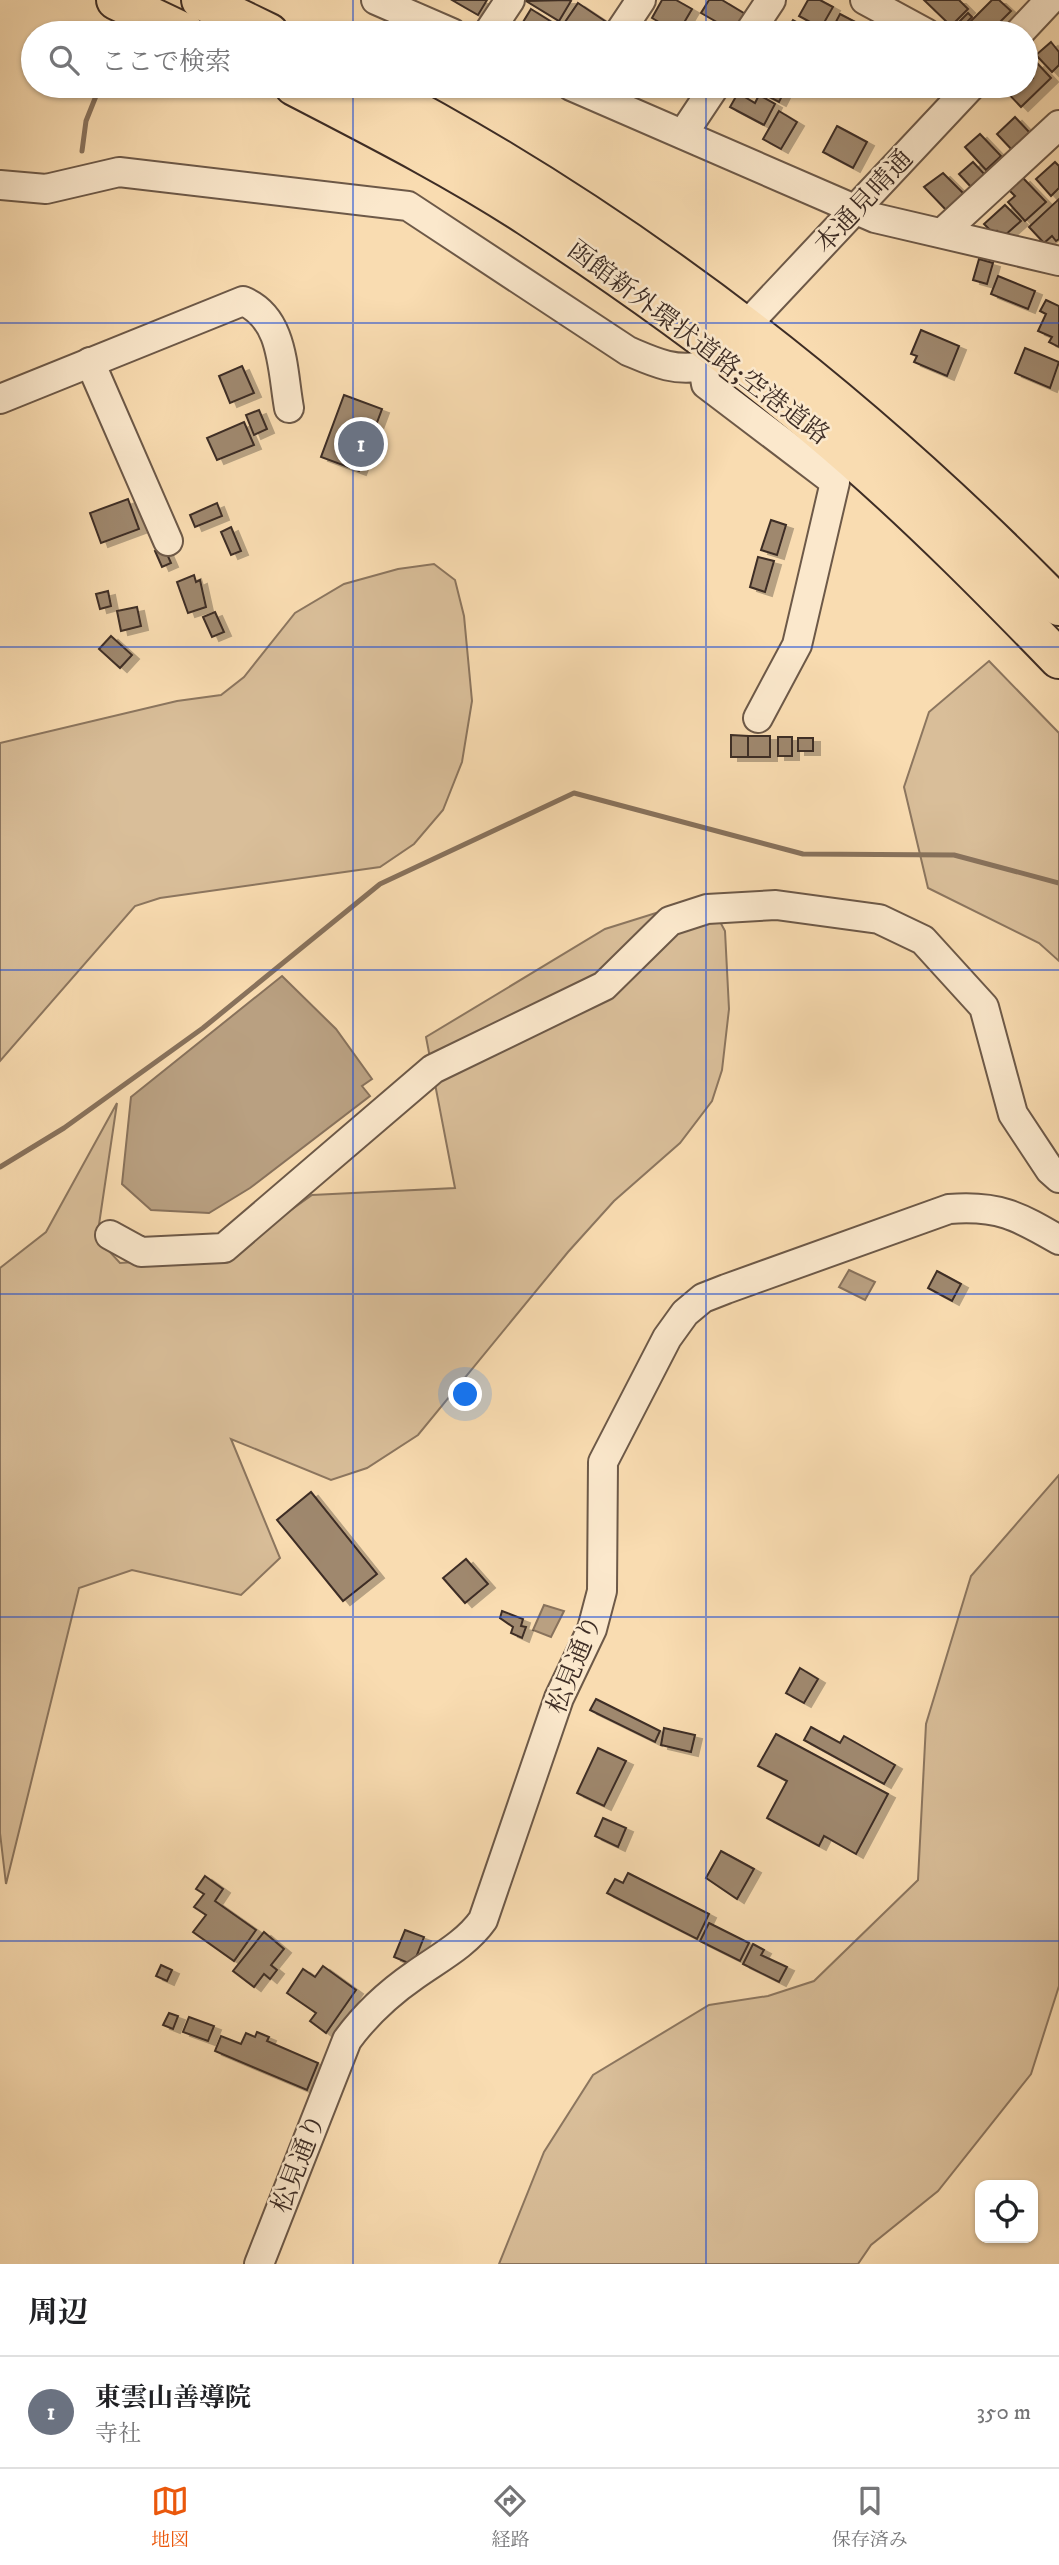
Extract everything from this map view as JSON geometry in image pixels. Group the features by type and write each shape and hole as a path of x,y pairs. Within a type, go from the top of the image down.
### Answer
{"highway":[{"path":"116,0 160,21"},
{"path":"201,0 244,21"},
{"name":"函館新外環状道路;空港道路","path":"317,98 403,144 527,216 668,314 764,386 854,460 969,566 1059,659"},
{"name":"函館新外環状道路;空港道路","path":"391,98 545,186 677,275 784,356 895,449 995,540 1059,606"}],"street":[{"path":"496,21 510,0"},
{"path":"627,21 641,0"},
{"path":"757,21 771,0"},
{"path":"865,0 904,21"},
{"path":"1030,21 1050,0"},
{"path":"384,2 426,21"},
{"path":"603,98 875,218 1059,261"},
{"path":"683,134 707,98"},
{"name":"本通見晴通","path":"755,316 960,98"},
{"path":"942,233 1059,125"},
{"path":"0,186 46,189 119,172 408,206 628,351 666,367 685,370 703,366 706,384 835,482 797,645 758,718"},
{"path":"0,399 243,301 259,308 277,335 289,408"},
{"path":"90,362 169,541"},
{"path":"110,1235 141,1252 225,1248 433,1069 604,986 670,921 707,909 776,905 879,919 923,940 984,1007 1013,1114 1050,1170 1059,1178"},
{"name":"松見通り","path":"259,2264 347,2040 363,2018 386,1997 471,1937 483,1920 559,1698 592,1629 602,1591 603,1462 640,1387 685,1313 703,1298 949,1209 975,1207 1001,1210 1019,1216 1059,1240"}],"shaded area":[{"path":"434,564 455,580 464,616 472,701 462,762 443,810 414,844 380,867 160,898 135,906 0,1061 0,743 177,701 221,695 244,677 295,613 344,584 398,569"},
{"path":"989,661 1059,733 1059,961 1039,943 928,888 904,787 929,712"},
{"path":"691,902 710,903 725,931 729,1009 722,1070 712,1101 680,1143 614,1201 568,1252 418,1435 367,1468 331,1480 231,1439 280,1558 241,1595 132,1570 79,1588 6,1884 0,1833 0,1268 46,1232 117,1103 97,1238 120,1263 227,1256 312,1195 455,1188 426,1037 605,929"},
{"path":"282,976 336,1029 372,1079 362,1086 370,1096 250,1188 209,1213 151,1210 122,1184 131,1097"},
{"path":"849,1270 875,1282 865,1300 839,1287"},
{"path":"1059,1475 1059,1986 1031,2074 938,2191 871,2245 858,2264 499,2264 544,2152 593,2075 709,2005 768,1996 814,1981 918,1880 926,1724 971,1576"},
{"path":"544,1605 564,1611 551,1637 533,1630"}],"building":[{"path":"452,0 487,0 478,15"},
{"path":"662,0 676,0 692,9 685,21 657,21 652,18"},
{"path":"709,0 722,0 747,15 743,21 715,21 701,13"},
{"path":"808,0 820,0 833,7 825,21 808,21 799,16"},
{"path":"924,0 959,0 968,9 956,21 946,21"},
{"path":"992,0 999,0 1011,11 1001,21 971,21"},
{"path":"526,1 571,1 559,21"},
{"path":"578,3 605,21 566,21"},
{"path":"531,9 550,21 524,21"},
{"path":"968,13 972,17 968,21 960,21"},
{"path":"840,14 854,21 836,21"},
{"path":"1051,42 1059,52 1059,65 1052,72 1038,57 1038,53"},
{"path":"1038,64 1051,78 1038,91"},
{"path":"735,98 746,98 755,103 758,98 764,98 775,104 764,125 730,107"},
{"path":"1012,98 1030,98 1021,107"},
{"path":"779,111 797,122 781,149 763,139"},
{"path":"1015,117 1031,134 1013,151 997,134"},
{"path":"837,126 867,142 853,168 823,152"},
{"path":"980,134 1001,156 986,170 965,147"},
{"path":"973,162 986,176 972,188 959,174"},
{"path":"1055,162 1059,166 1059,188 1051,196 1036,179"},
{"path":"943,173 965,195 948,212 924,187"},
{"path":"1023,178 1046,202 1025,221 1008,202 1015,196 1009,190"},
{"path":"1059,199 1059,239 1056,241 1052,236 1044,243 1029,227"},
{"path":"1005,205 1021,221 1003,237 997,231 994,234 984,224"},
{"path":"979,259 993,263 987,284 973,280"},
{"path":"998,276 1035,291 1028,309 991,294"},
{"path":"1046,300 1059,306 1059,347 1049,342 1052,337 1038,331 1046,314 1040,311"},
{"path":"921,330 959,346 947,376 914,362 917,356 911,354"},
{"path":"1025,348 1059,362 1050,388 1015,373"},
{"path":"242,366 254,393 230,403 219,376"},
{"path":"344,395 382,409 359,471 321,457"},
{"path":"259,410 267,429 254,435 246,415"},
{"path":"244,422 254,445 217,460 207,438"},
{"path":"128,499 139,529 101,543 90,513"},
{"path":"217,503 222,516 195,527 190,515"},
{"path":"771,520 786,525 777,555 761,550"},
{"path":"231,527 241,551 231,555 221,532"},
{"path":"164,547 171,563 162,567 155,551"},
{"path":"758,557 774,561 765,592 750,587"},
{"path":"194,575 196,582 200,580 206,607 188,613 177,582"},
{"path":"108,591 111,606 100,609 96,594"},
{"path":"137,607 141,626 121,631 117,611"},
{"path":"215,612 224,632 212,637 203,617"},
{"path":"111,636 132,655 120,668 99,649"},
{"path":"731,735 748,736 748,757 731,757"},
{"path":"748,736 770,736 770,757 748,757"},
{"path":"778,737 792,737 792,756 778,756"},
{"path":"798,738 813,738 813,751 798,751"},
{"path":"937,1271 961,1284 952,1301 928,1288"},
{"path":"311,1492 377,1574 343,1601 277,1520"},
{"path":"466,1559 488,1584 465,1603 443,1578"},
{"path":"502,1611 523,1619 521,1626 526,1627 522,1638 511,1633 513,1627 500,1618"},
{"path":"800,1668 818,1679 804,1703 786,1693"},
{"path":"596,1699 660,1731 655,1742 590,1710"},
{"path":"811,1727 840,1743 844,1736 895,1765 884,1784 804,1740"},
{"path":"664,1728 695,1735 691,1752 661,1745"},
{"path":"776,1734 888,1794 856,1854 824,1836 819,1846 767,1818 787,1781 758,1766"},
{"path":"598,1748 626,1761 604,1806 577,1793"},
{"path":"603,1818 626,1828 618,1847 595,1836"},
{"path":"721,1851 754,1869 737,1899 706,1878"},
{"path":"628,1873 709,1914 697,1939 607,1893 615,1879 623,1883"},
{"path":"205,1876 223,1889 215,1901 256,1930 234,1961 193,1932 206,1915 194,1907 204,1894 196,1889"},
{"path":"709,1923 749,1943 740,1961 700,1941"},
{"path":"405,1930 424,1937 413,1965 394,1957"},
{"path":"264,1932 284,1949 271,1965 277,1970 270,1979 264,1974 254,1987 233,1971"},
{"path":"753,1944 764,1950 761,1955 787,1967 779,1982 743,1964"},
{"path":"161,1965 172,1970 167,1981 156,1976"},
{"path":"323,1966 356,1990 326,2033 310,2021 316,2013 287,1993 303,1969 315,1977"},
{"path":"169,2013 178,2016 173,2029 163,2025"},
{"path":"189,2017 214,2026 208,2041 183,2032"},
{"path":"257,2032 269,2037 267,2041 318,2063 307,2090 215,2051 221,2036 241,2044 246,2033 255,2037"}],"waterway":[{"path":"82,151 86,121 95,98"},
{"path":"0,1167 64,1128 203,1028 380,884 574,793 803,854 954,855 1059,883"}],"place":[{"name":"東雲山善導院","path":"361,444"}]}
